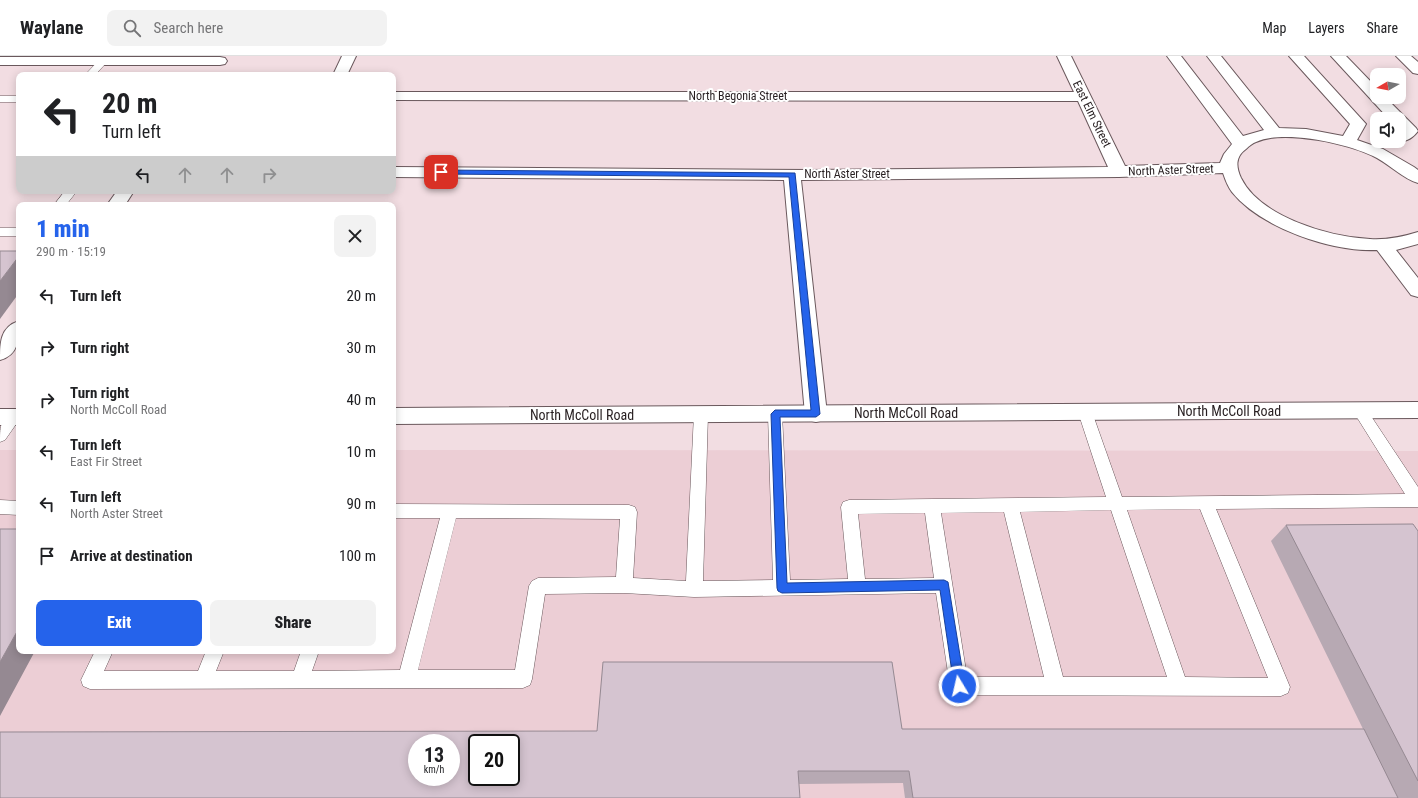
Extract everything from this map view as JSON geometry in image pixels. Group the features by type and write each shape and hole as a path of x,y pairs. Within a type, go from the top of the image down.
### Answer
{"street":[{"path":"341,72 349,56"},
{"name":"East Elm Street","path":"1064,56 1120,172"},
{"path":"1174,56 1241,144"},
{"path":"1214,56 1274,133"},
{"path":"1296,56 1358,124 1348,142"},
{"path":"1338,56 1390,112"},
{"path":"1403,56 1418,70"},
{"path":"0,61 30,59 103,61 222,58"},
{"path":"212,72 222,58"},
{"name":"North Begonia Street","path":"396,96 1084,97"},
{"path":"1406,127 1410,131 1406,134"},
{"path":"1418,178 1403,166 1377,152 1348,142 1322,136 1297,133 1274,133 1255,137 1241,144 1231,154 1228,168 1235,185 1253,203 1279,220 1312,234 1348,243 1383,246 1411,242 1418,238"},
{"path":"1377,152 1383,148"},
{"name":"North Aster Street","path":"396,172 792,175 1120,172 1228,168"},
{"path":"792,175 816,414"},
{"path":"1383,246 1418,291"},
{"path":"0,353 16,332"},
{"name":"North McColl Road","path":"396,416 1418,410"}],"lane":[{"path":"93,72 103,61"},
{"path":"0,100 16,99"},
{"path":"62,202 69,194"},
{"path":"0,232 16,232"},
{"path":"1360,411 1418,500"},
{"path":"1085,412 1179,686"},
{"path":"694,589 701,414"},
{"path":"775,414 782,588"},
{"path":"0,436 11,417"},
{"path":"857,586 849,507 1418,500"},
{"path":"932,506 959,686 1281,687 1205,503"},
{"path":"1010,505 1056,686"},
{"path":"0,507 16,508"},
{"path":"396,511 629,512 624,585"},
{"path":"407,679 450,511"},
{"path":"103,654 90,680 523,679 538,586 624,585 694,589 944,585"},
{"path":"203,680 214,654"},
{"path":"300,679 309,654"}],"shaded area":[{"path":"0,450 16,450 16,654 396,654 396,450 1418,451 1418,798 0,798"}],"building":[{"path":"0,251 16,251 16,260 0,281"},
{"path":"1413,524 1418,531 1418,781 1286,525"},
{"path":"0,529 16,529 16,633 0,662"},
{"path":"603,662 892,662 902,729 1364,729 1398,798 913,798 909,771 798,771 800,798 0,798 0,732 597,731"}],"route":[{"path":"441,172 792,175 816,414 775,414 782,588 944,585 959,686"}]}
